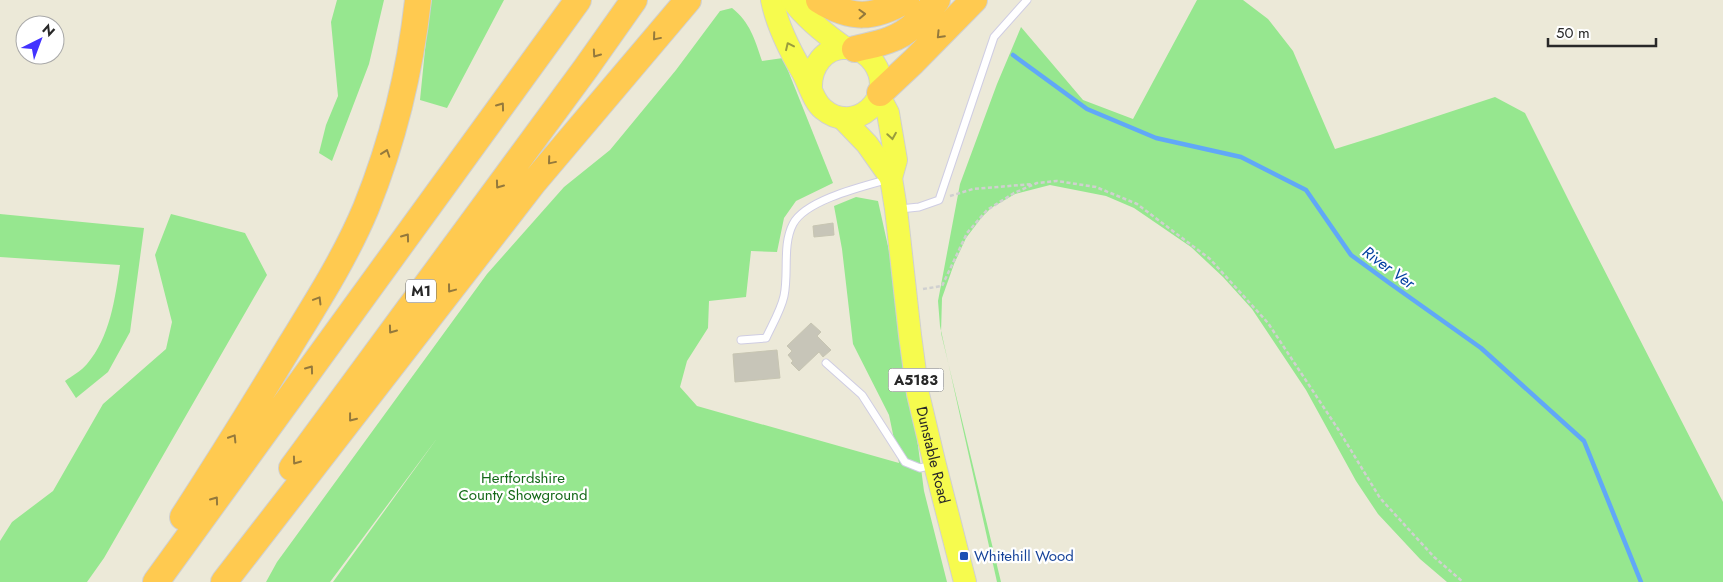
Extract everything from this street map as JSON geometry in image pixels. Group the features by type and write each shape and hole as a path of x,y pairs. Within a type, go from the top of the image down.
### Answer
{"highway":[{"path":"140,582 267,383 346,252 369,199 388,148 399,111 413,40 418,0"},
{"path":"156,582 578,0"},
{"name":"M1","path":"208,582 634,0"},
{"path":"224,582 534,182 688,0"},
{"path":"819,0 838,10 856,15 880,13 906,0"},
{"path":"850,48 889,40 904,33 923,17 937,0"},
{"path":"879,95 974,0"}],"main road":[{"path":"772,0 774,13 797,63 812,89 815,99 823,110 832,116 842,118 863,114 875,104 879,95 881,80 878,69 872,59 864,53 826,35 807,18 792,0"},
{"path":"812,89 812,73 818,62 829,52 850,48"},
{"name":"Dunstable Road","path":"879,95 888,113 896,160 891,178 918,394 934,465 965,582"},
{"name":"Dunstable Road","path":"842,118 867,144 891,178"}],"lane":[{"path":"896,209 919,207 939,200 994,37 1027,0"},
{"path":"741,340 766,338 784,296 789,235 794,222 801,214 809,208 843,192 891,178"},
{"path":"826,363 862,395 905,462 920,468 934,465"}],"path":[{"path":"939,200 973,189 1057,180 1096,187 1137,204 1210,259 1268,323 1338,429 1380,498 1434,557 1463,582"},
{"path":"922,289 942,286 967,232 987,210 1014,193 1037,183"}],"green space":[{"path":"337,0 384,0 369,64 332,161 319,153 326,125 338,96 331,22"},
{"path":"430,0 504,0 447,108 420,100"},
{"path":"1197,0 1243,0 1268,19 1293,51 1335,149 1495,97 1525,113 1723,502 1723,582 1447,582 1420,559 1378,514 1356,481 1306,390 1252,309 1223,277 1191,247 1134,208 1106,196 1050,185 1015,194 991,208 966,238 954,264 942,298 941,331 938,301 960,184 997,84 1021,27 1083,100 1133,119"},
{"name":"Hertfordshire County Showground","path":"732,8 748,25 762,61 783,58 833,183 796,201 784,218 777,252 751,251 746,297 709,301 708,328 687,361 680,387 697,406 899,463 889,415 853,344 842,249 834,206 856,197 878,201 897,287 924,491 947,582 333,582 438,437 330,582 266,582 277,562 487,274 564,187 610,150 676,70 720,11"},
{"path":"0,214 144,228 130,332 108,372 76,398 65,381 87,364 101,342 110,317 120,265 0,257"},
{"path":"171,214 245,233 267,275 104,558 87,582 0,582 0,541 12,522 53,491 103,404 166,349 172,322 155,255"},
{"path":"948,364 1001,582 997,582"}],"building":[{"path":"833,223 834,235 814,237 813,226"},
{"path":"811,323 821,332 817,336 831,350 823,357 819,352 799,371 791,363 793,361 788,355 792,351 787,346"},
{"path":"777,350 780,378 735,382 733,354"}],"waterway":[{"name":"River Ver","path":"1013,55 1087,109 1156,138 1241,157 1306,190 1351,255 1481,348 1584,441 1641,582"}],"place":[{"name":"Whitehill Wood","path":"964,556"}]}
